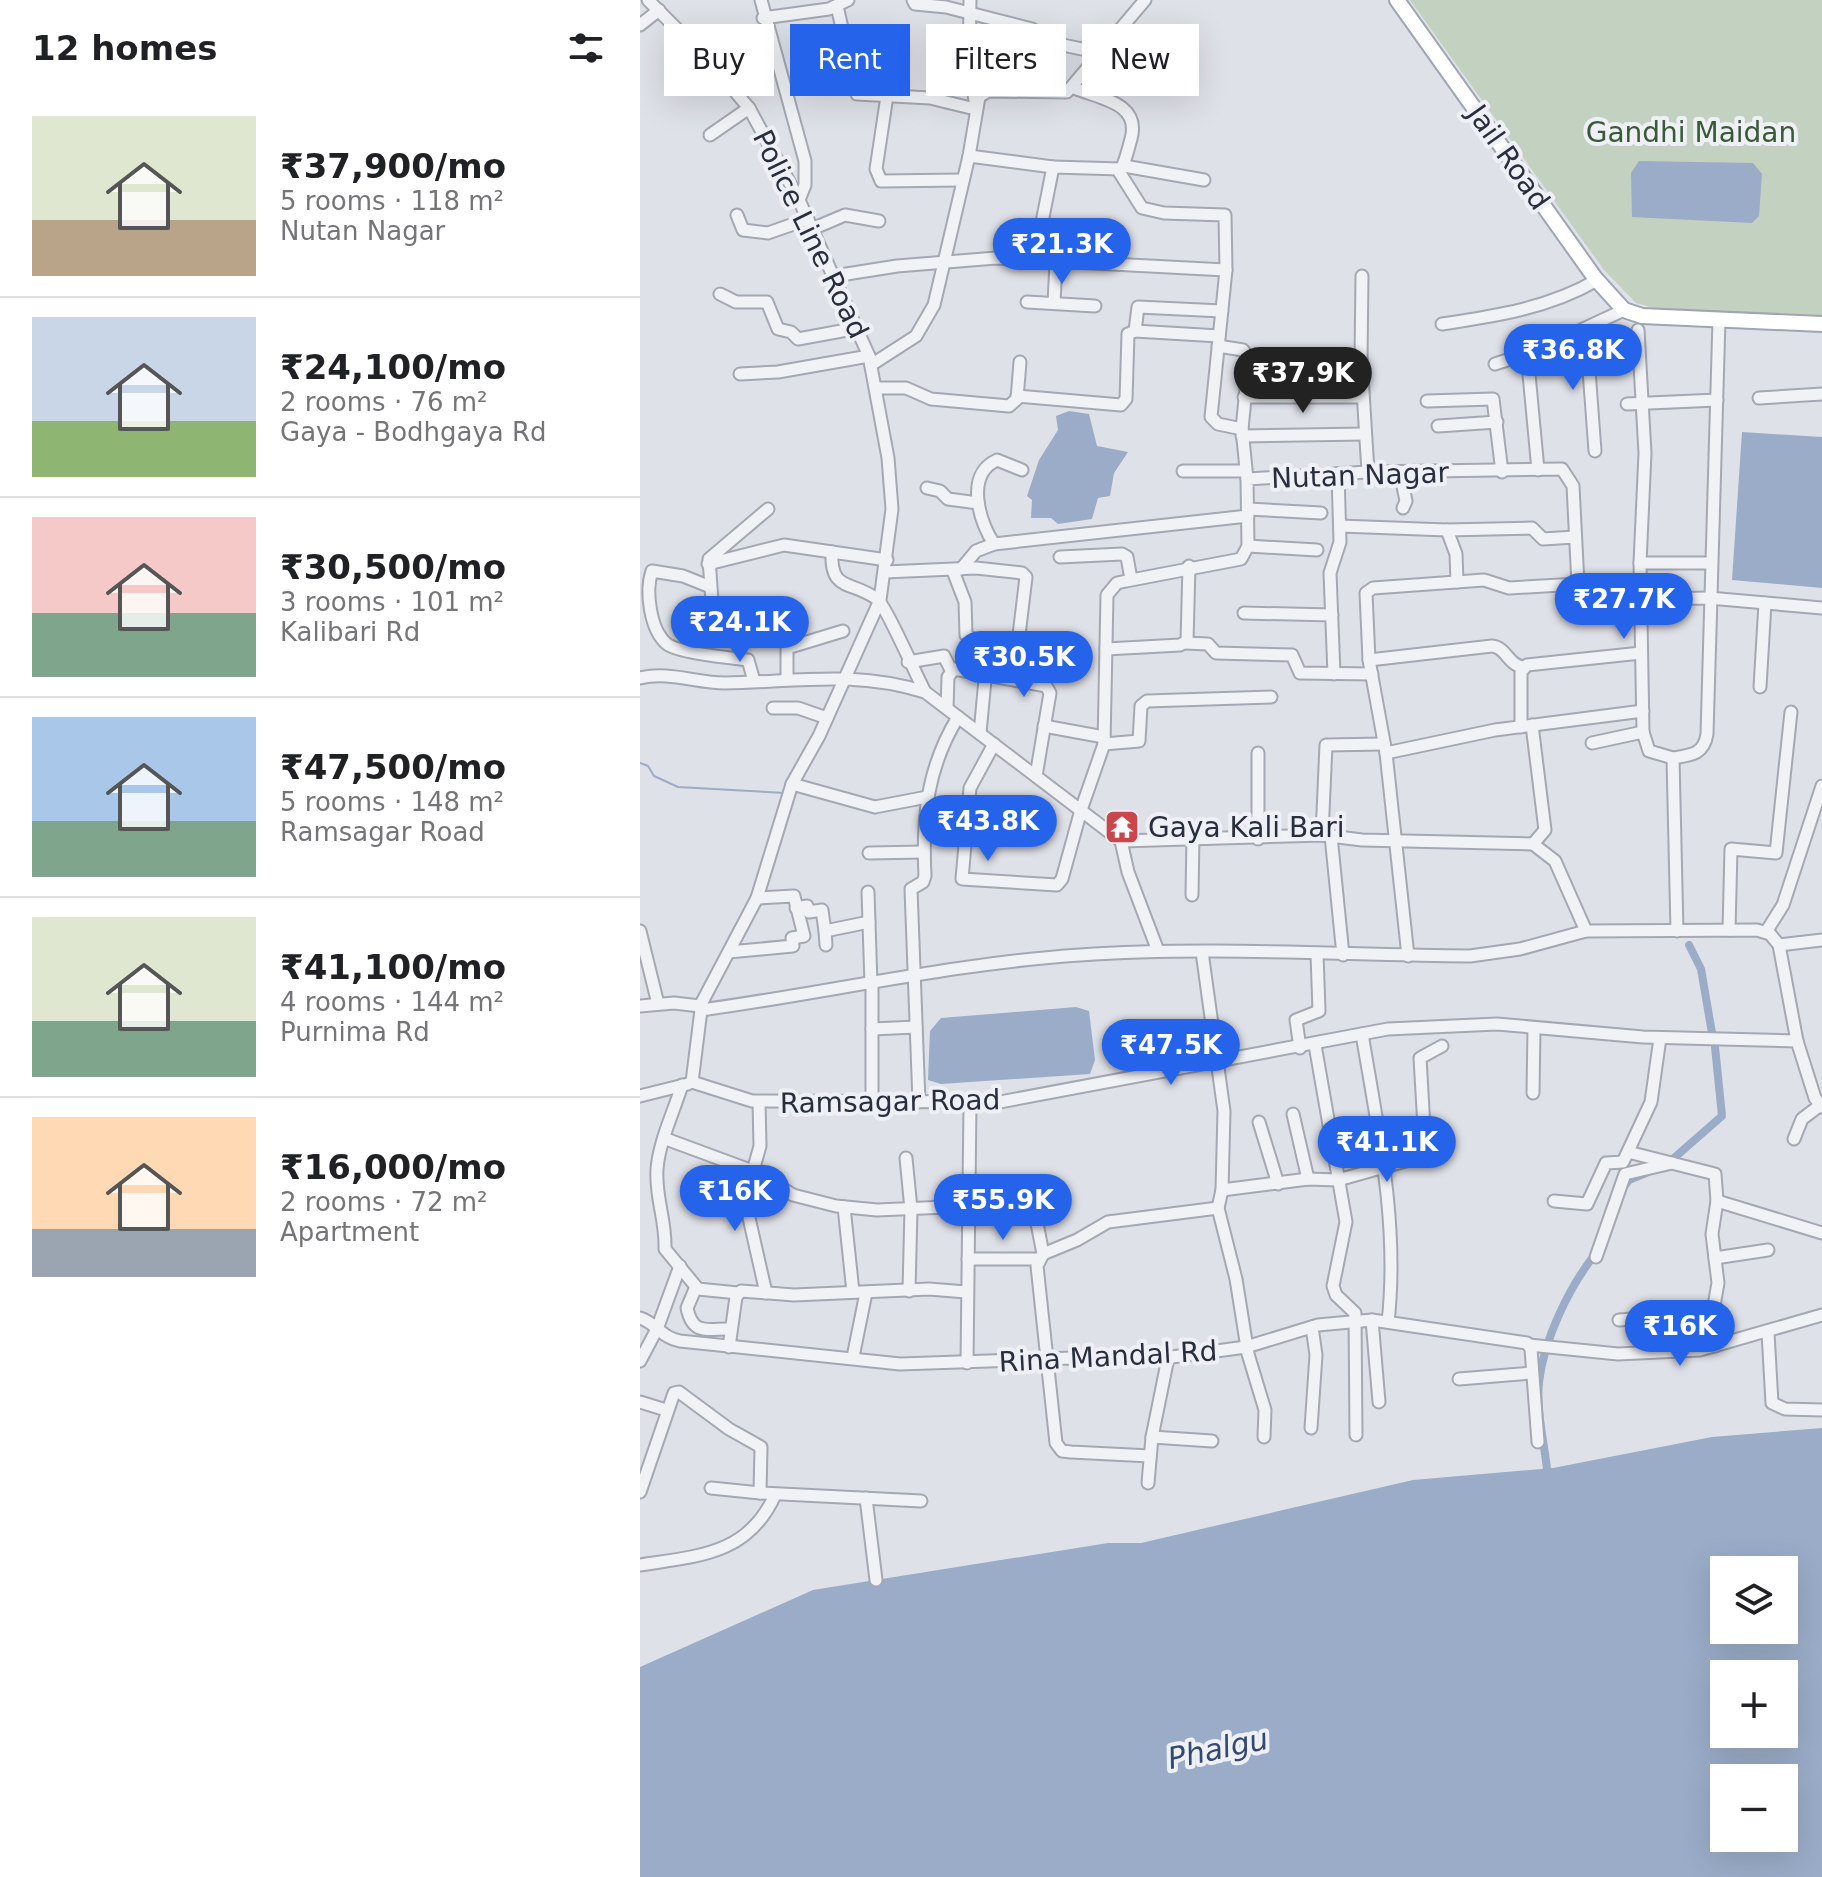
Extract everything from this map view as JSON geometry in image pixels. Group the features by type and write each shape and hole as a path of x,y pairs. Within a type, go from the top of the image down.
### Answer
{"main road":[{"name":"Jail Road","path":"1397,0 1597,280 1624,310"},
{"path":"1624,310 1668,319 1822,324"}],"street":[{"name":"Police Line Road","path":"648,0 660,7 749,108 799,200 870,360 877,388 892,509 880,600 827,718 792,784 757,898 700,1008"},
{"path":"761,0 763,18 805,161 805,185 799,200"},
{"path":"913,0 915,4 970,6 1039,30 1058,44 1082,49"},
{"path":"1125,24 1145,0"},
{"path":"763,18 842,3 845,24"},
{"path":"970,6 969,66 975,108"},
{"path":"640,25 660,7"},
{"path":"740,374 870,360 904,346 927,322 969,156 979,97 988,91 1053,95 1074,88 1082,78"},
{"path":"1074,88 1127,110 1134,117 1121,168 1142,208 1164,213 1225,215 1226,270 1211,417 1218,424 1242,432 1364,434"},
{"path":"963,180 881,181 876,169 887,96 940,99 975,108"},
{"path":"710,135 749,108"},
{"path":"969,156 1053,167 1121,168 1204,180"},
{"path":"1034,262 1053,167"},
{"path":"737,215 743,230 764,234 845,215 879,221"},
{"path":"834,276 897,266 996,258 1226,270"},
{"path":"1054,303 1056,262"},
{"path":"1362,276 1362,397 1368,472"},
{"path":"1442,324 1521,311 1574,294 1597,280"},
{"path":"720,294 736,302 767,302 778,329 798,339 858,328"},
{"path":"1027,302 1095,306"},
{"path":"1135,331 1136,310 1141,307 1222,311"},
{"path":"1495,364 1586,330 1624,310"},
{"path":"1638,330 1645,453 1640,563 1643,732 1649,751 1673,758 1695,755 1706,743 1719,320"},
{"path":"1586,330 1595,451"},
{"path":"1017,396 1121,405 1126,399 1128,334 1135,331 1218,341 1243,350 1249,359 1242,432 1246,475 1183,471"},
{"path":"1527,353 1538,470"},
{"path":"1249,359 1361,359"},
{"path":"877,388 906,388 931,399 1009,406 1015,403 1017,396 1020,362"},
{"path":"1759,398 1822,394"},
{"path":"1244,397 1362,397"},
{"path":"1427,401 1493,399 1502,472"},
{"path":"1627,404 1717,400"},
{"path":"1438,426 1497,422"},
{"path":"994,544 983,524 978,503 980,479 988,464 1002,460 1022,470"},
{"name":"Nutan Nagar","path":"1248,546 1246,475 1562,469 1571,478 1578,584"},
{"path":"1400,472 1406,501 1403,508"},
{"path":"1334,674 1330,573 1338,552 1338,474"},
{"path":"927,488 940,491 948,499 978,503"},
{"path":"713,615 708,586 708,564 712,555 768,509"},
{"path":"957,570 976,551 994,544 1248,512 1321,513"},
{"path":"1340,526 1447,530 1532,528 1543,539 1575,537"},
{"path":"1447,530 1456,554 1457,582"},
{"path":"708,564 784,545 832,552 886,566 1025,574 1019,635"},
{"path":"994,744 970,788 962,879 1057,885 1062,879 1104,740 1107,595 1117,583 1131,579 1189,566 1236,561 1245,556 1248,546 1317,550"},
{"path":"832,552 831,570 835,579 880,600 925,692"},
{"path":"1060,557 1122,554 1127,557 1131,579"},
{"path":"1640,563 1710,563"},
{"path":"1184,643 1188,636 1189,566"},
{"path":"957,570 965,602 966,635 988,648 980,733"},
{"path":"708,586 683,576 652,571 645,609 667,643 722,659 748,660 754,681"},
{"path":"1408,956 1385,749 1369,660 1365,600 1368,590 1491,580 1509,588 1578,584 1583,596 1591,599 1709,598 1822,608"},
{"path":"1760,687 1765,603"},
{"path":"1244,613 1332,615"},
{"path":"787,678 787,648 843,631"},
{"path":"1106,649 1208,644 1216,653 1292,655 1300,673 1372,674"},
{"path":"1369,660 1492,646 1500,648 1512,664 1523,667 1641,653"},
{"path":"908,662 944,656 951,670 947,708"},
{"path":"1523,667 1527,726 1545,830 1533,844"},
{"path":"951,670 986,673 1046,686 1050,693 1036,776"},
{"path":"640,678 658,675 722,683 845,678 905,686 925,692 1121,841 1128,872 1158,951"},
{"path":"1044,726 1104,740 1139,741 1141,706 1147,701 1271,697"},
{"path":"773,708 798,708 827,718"},
{"path":"1343,955 1327,835 1326,745 1385,749 1643,711"},
{"path":"1729,930 1731,849 1776,853 1791,712"},
{"path":"919,1102 911,893 924,879 927,797 938,752 958,717"},
{"path":"1592,743 1643,732"},
{"path":"1258,753 1258,839"},
{"path":"1673,758 1677,931"},
{"path":"792,784 875,807 927,797"},
{"path":"1766,932 1783,905 1822,791"},
{"path":"1121,841 1327,835 1533,844 1555,861 1586,931"},
{"path":"1192,895 1193,838"},
{"path":"869,853 924,852"},
{"path":"868,892 872,1102"},
{"path":"729,952 793,946 792,938 804,936 794,896 757,898"},
{"path":"796,908 807,906 809,912 822,906 826,945"},
{"path":"825,931 869,922"},
{"path":"640,931 658,1004"},
{"path":"640,1006 658,1004 700,1008 871,985 1013,961 1158,951 1408,956 1495,954 1586,931 1766,932 1779,945 1797,1041 1821,1107 1802,1119 1794,1139"},
{"path":"1779,945 1822,940"},
{"path":"1202,952 1219,1060 1225,1135 1218,1208 1236,1279 1246,1347 1265,1410 1264,1437"},
{"path":"1300,1048 1296,1020 1319,1011 1317,954"},
{"path":"700,1008 687,1084 658,1165 659,1201 665,1215 665,1249 696,1287 738,1293 966,1292"},
{"name":"Ramsagar Road","path":"687,1084 759,1102 1000,1102 1219,1060 1300,1048 1388,1029 1477,1024 1660,1038 1797,1041"},
{"path":"872,1029 916,1027"},
{"path":"1533,1093 1534,1028"},
{"path":"1362,1034 1384,1166 1394,1271 1388,1322"},
{"path":"1554,1201 1589,1203 1606,1163 1621,1164 1651,1102 1660,1038"},
{"path":"1315,1045 1347,1227 1333,1286 1336,1295 1354,1311 1356,1435"},
{"path":"1222,1190 1308,1179 1338,1180 1423,1153 1418,1067 1420,1058 1442,1046"},
{"path":"640,1096 687,1084"},
{"path":"759,1102 759,1154 748,1169 747,1209 766,1293"},
{"path":"967,1363 970,1103"},
{"path":"1293,1114 1308,1179"},
{"path":"1259,1122 1278,1184"},
{"path":"666,1139 748,1169 793,1195 844,1207 911,1209 970,1206"},
{"path":"1628,1152 1715,1174 1717,1201 1712,1234 1718,1283 1713,1313 1715,1346"},
{"path":"906,1158 911,1209 909,1291"},
{"path":"1596,1257 1625,1174 1672,1163"},
{"path":"1030,1187 1041,1257 1046,1360 1058,1447 1071,1452 1150,1456"},
{"path":"1717,1201 1822,1233"},
{"path":"844,1207 853,1292"},
{"path":"968,1259 1041,1257 1108,1222 1218,1208"},
{"path":"1715,1258 1768,1250"},
{"path":"640,1361 657,1329 680,1266"},
{"path":"696,1287 687,1308 692,1324 703,1331 731,1329"},
{"path":"729,1347 738,1293"},
{"path":"853,1357 866,1293"},
{"path":"1619,1320 1713,1313"},
{"name":"Rina Mandal Rd","path":"640,1318 673,1340 900,1364 1168,1358 1246,1347 1312,1327 1354,1320 1388,1322 1529,1345 1618,1354 1715,1346 1822,1315"},
{"path":"1372,1320 1379,1402"},
{"path":"1311,1428 1316,1355 1312,1327"},
{"path":"1768,1333 1772,1403 1785,1409 1822,1410"},
{"path":"1529,1345 1538,1442"},
{"path":"1148,1483 1152,1437 1168,1358"},
{"path":"1459,1379 1531,1373"},
{"path":"640,1492 674,1393 684,1394 729,1429 758,1445 763,1451 760,1493"},
{"path":"640,1402 666,1410"},
{"path":"1152,1437 1212,1441"},
{"path":"711,1488 775,1495 921,1501"},
{"path":"640,1565 704,1555 725,1548 757,1526 775,1495"},
{"path":"866,1498 876,1580"}],"green space":[{"name":"Gandhi Maidan","path":"1410,0 1822,0 1822,318 1672,313 1636,303 1604,270"}],"water":[{"path":"1639,161 1753,163 1762,174 1759,216 1752,223 1632,217 1631,173"},
{"path":"1069,411 1089,414 1097,446 1128,452 1114,473 1110,496 1098,498 1092,519 1058,524 1051,518 1031,518 1032,500 1027,496 1039,460 1058,430 1056,416"},
{"path":"1742,432 1822,437 1822,588 1732,580"},
{"path":"1076,1007 1089,1011 1095,1060 1090,1074 941,1084 928,1080 930,1031 941,1018"},
{"name":"Phalgu","path":"1822,1428 1822,1877 640,1877 640,1667 813,1590 1108,1543 1141,1543 1413,1480 1553,1468 1712,1437"}],"waterway":[{"path":"640,763 648,766 654,776 678,787 784,793"},
{"path":"1689,945 1701,969 1712,1033"},
{"path":"1666,1165 1722,1116 1715,1047"},
{"path":"1622,1189 1629,1180 1646,1173"},
{"path":"1547,1469 1539,1403 1539,1382 1546,1348 1576,1281 1596,1253"}],"place":[{"name":"Gaya Kali Bari","path":"1122,827"}]}
